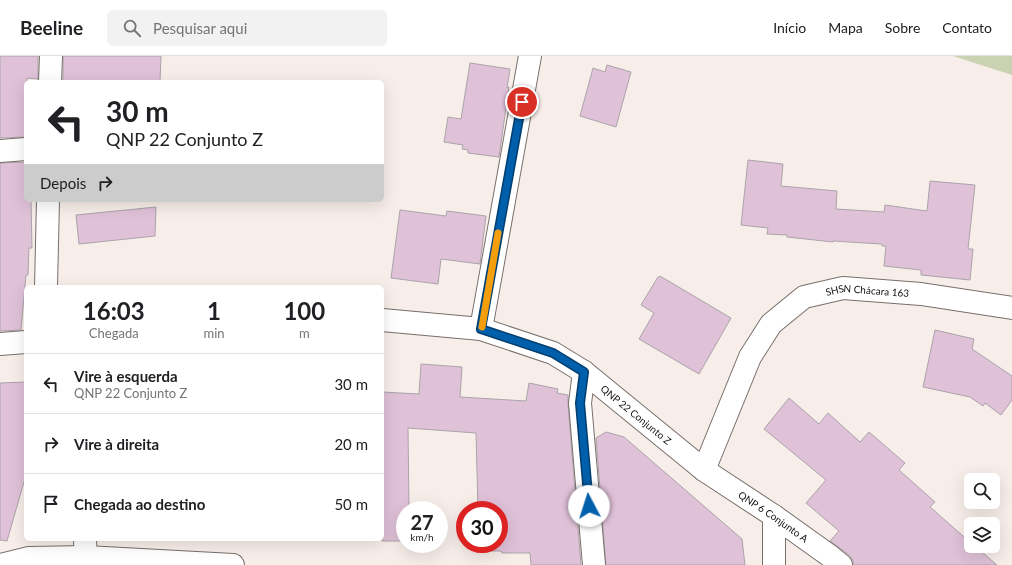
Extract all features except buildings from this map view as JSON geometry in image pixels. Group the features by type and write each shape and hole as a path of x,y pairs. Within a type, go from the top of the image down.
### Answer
{"street":[{"path":"50,80 51,56"},
{"path":"481,329 530,56"},
{"path":"0,151 24,150"},
{"path":"46,285 48,202"},
{"name":"SHSN Chácara 163","path":"704,470 750,357 771,324 804,297 842,288 921,294 1012,308"},
{"name":"QNP 22 Conjunto Z","path":"384,320 481,329 553,353 584,372 704,470"},
{"path":"0,344 24,342"},
{"path":"584,372 580,403 594,565"},
{"name":"QNP 6 Conjunto A","path":"704,470 774,516 841,565"},
{"path":"774,516 774,565"},
{"path":"0,565 29,558 86,554 233,565"}],"green space":[{"path":"953,56 1012,56 1012,75"}],"slow traffic":[{"path":"482,327 498,233"}],"route":[{"path":"522,102 481,329 553,353 584,372 580,403 589,506"}]}
